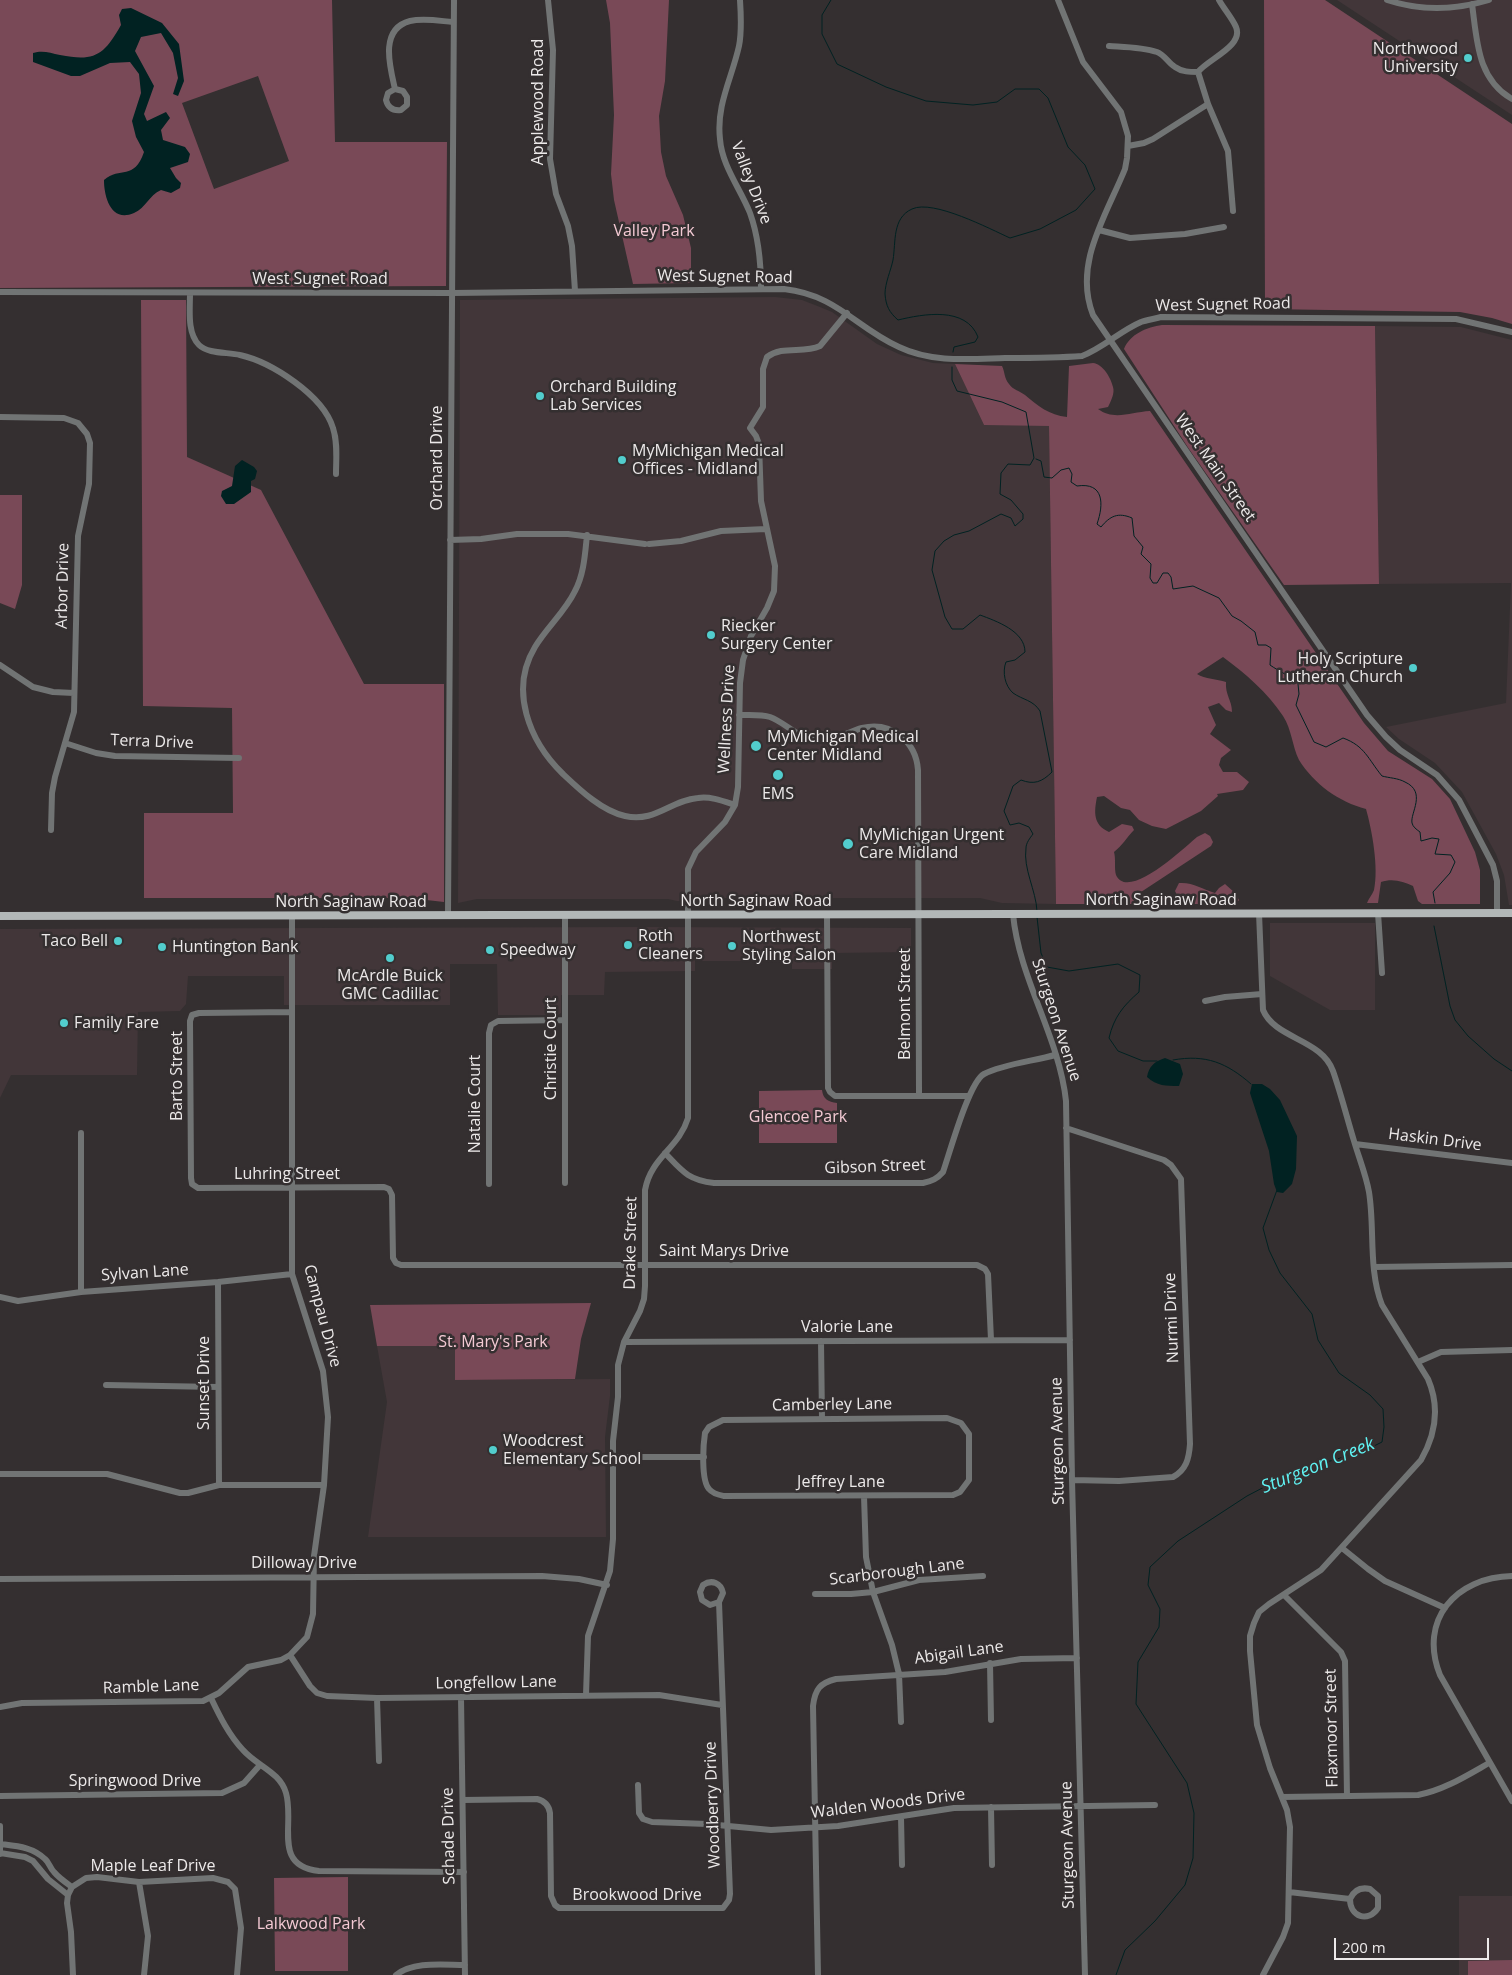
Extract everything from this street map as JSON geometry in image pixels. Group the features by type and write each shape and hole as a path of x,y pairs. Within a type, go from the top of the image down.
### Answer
{"main road":[{"name":"North Saginaw Road","path":"0,916 1512,913"}],"street":[{"name":"Orchard Drive","path":"448,915 454,0"},
{"name":"Applewood Road","path":"548,0 553,50 550,159 556,194 568,226 572,246 575,291"},
{"name":"Valley Drive","path":"740,0 739,44 722,100 719,133 725,160 754,227 761,258 761,289"},
{"name":"West Main Street","path":"1058,0 1083,62 1121,112 1126,125 1128,146 1125,169 1088,259 1086,289 1093,315 1372,721 1400,750 1437,775 1459,800 1493,865 1497,882 1497,913"},
{"path":"1198,72 1235,41 1236,27 1219,0"},
{"path":"1387,0 1427,8 1442,8 1489,0"},
{"path":"1472,4 1480,61 1492,82 1502,93 1512,99"},
{"path":"395,89 389,54 392,34 399,26 410,21 453,22"},
{"path":"1109,46 1156,52 1166,57 1174,67 1184,71 1198,72"},
{"path":"1198,72 1208,104 1228,151 1233,211"},
{"path":"1128,146 1144,143 1208,104"},
{"path":"1099,230 1130,238 1185,234 1224,227"},
{"name":"West Sugnet Road","path":"0,292 190,294 452,293 784,289 812,294 830,302 899,347 911,352 942,358 1082,356 1095,351 1143,321 1161,317 1456,320 1512,332"},
{"path":"190,294 192,335 200,346 209,350 241,355 280,371 310,396 325,413 333,427 335,437 336,474"},
{"name":"Wellness Drive","path":"688,914 687,877 691,861 699,848 725,822 735,805 738,787 740,676 745,652 772,600 776,584 775,566 760,501 758,444 756,436 750,428 763,406 764,364 767,357 777,352 814,349 820,346 846,313"},
{"name":"Arbor Drive","path":"0,417 64,418 78,423 87,434 90,443 89,484 78,536 74,712 53,785 52,830"},
{"path":"450,540 481,539 517,534 587,535 647,544 681,541 721,530 766,529"},
{"path":"587,535 582,572 576,590 565,608 541,638 528,665 524,698 533,734 548,757 564,774 604,807 617,814 632,817 648,817 686,800 700,797 735,805"},
{"path":"0,664 33,688 53,692 74,693"},
{"name":"Belmont Street","path":"739,715 770,717 797,734 812,739 834,739 863,728 877,727 891,730 907,741 913,750 918,770 919,1095"},
{"name":"Terra Drive","path":"65,743 96,753 115,756 238,758"},
{"path":"1259,913 1263,1010 1274,1024 1316,1050 1332,1069 1368,1191 1373,1226 1375,1283 1382,1305 1428,1379 1436,1412 1430,1446 1421,1460 1321,1570 1260,1612 1250,1636 1257,1725 1282,1797 1290,1828 1288,1923 1283,1937 1263,1975"},
{"path":"1378,913 1382,973"},
{"name":"Drake Street","path":"586,1695 589,1627 606,1585 612,1555 613,1430 618,1397 618,1365 624,1342 644,1299 646,1265 645,1190 647,1177 652,1167 681,1134 688,1118 688,914"},
{"path":"827,914 828,1088 830,1092 836,1096 969,1096"},
{"name":"Sturgeon Avenue","path":"1013,914 1019,948 1064,1085 1084,1975"},
{"name":"Christie Court","path":"565,915 565,1183"},
{"name":"Campau Drive","path":"290,1655 307,1637 311,1626 314,1556 328,1443 326,1391 321,1365 292,1274 292,916"},
{"path":"1205,1002 1233,996 1262,994"},
{"name":"Barto Street","path":"191,1178 190,1021 192,1015 199,1013 292,1012"},
{"name":"Natalie Court","path":"489,1184 489,1033 492,1025 498,1021 565,1020"},
{"name":"Gibson Street","path":"665,1153 683,1172 698,1181 714,1183 923,1183 938,1177 943,1172 969,1096 974,1085 984,1074 1055,1055"},
{"name":"Nurmi Drive","path":"1066,1128 1164,1160 1171,1165 1181,1179 1190,1444 1189,1457 1185,1466 1181,1473 1173,1477 1119,1481 1072,1480"},
{"path":"81,1133 81,1292"},
{"name":"Haskin Drive","path":"1355,1144 1512,1163"},
{"name":"Luhring Street","path":"191,1178 192,1184 198,1188 384,1187 389,1189 392,1194 393,1258"},
{"name":"Saint Marys Drive","path":"393,1258 396,1263 408,1266 977,1265 985,1269 988,1274 991,1340"},
{"path":"1374,1266 1512,1265"},
{"name":"Sylvan Lane","path":"0,1297 18,1301 81,1292 218,1282 292,1274"},
{"name":"Sunset Drive","path":"218,1282 219,1485"},
{"name":"Valorie Lane","path":"624,1342 1070,1340"},
{"path":"821,1341 822,1419"},
{"path":"1418,1362 1441,1352 1512,1350"},
{"path":"106,1385 218,1387"},
{"name":"Camberley Lane","path":"704,1457 705,1434 709,1427 723,1420 947,1418 955,1420 966,1428 969,1434 969,1446"},
{"name":"Jeffrey Lane","path":"704,1457 705,1481 709,1489 714,1494 724,1496 939,1496 953,1495 960,1492 969,1480 969,1446"},
{"path":"613,1457 704,1457"},
{"path":"0,1474 108,1474 180,1493 188,1493 219,1485 324,1485"},
{"path":"864,1496 866,1557 873,1592 892,1645 899,1674 901,1722"},
{"path":"1342,1548 1368,1570 1385,1581 1445,1608"},
{"name":"Dilloway Drive","path":"0,1579 552,1576 606,1585"},
{"name":"Scarborough Lane","path":"815,1594 873,1592 919,1580 983,1576"},
{"path":"1512,1576 1490,1578 1469,1585 1459,1592 1445,1608 1435,1634 1434,1656 1436,1666 1512,1801"},
{"name":"Flaxmoor Street","path":"1284,1595 1341,1652 1345,1661 1347,1796"},
{"name":"Woodberry Drive","path":"719,1602 730,1894 727,1904"},
{"name":"Longfellow Lane","path":"290,1655 310,1686 317,1693 340,1698 660,1695 722,1705"},
{"name":"Ramble Lane","path":"0,1707 22,1703 189,1702 211,1698 248,1667 281,1660 290,1655"},
{"name":"Abigail Lane","path":"815,1828 813,1706 817,1688 825,1682 836,1679 945,1672 1021,1659 1077,1658"},
{"path":"990,1663 991,1720"},
{"name":"Schade Drive","path":"461,1697 465,1975"},
{"path":"211,1698 231,1735 244,1752 273,1773 282,1783 288,1804 290,1854 299,1866 308,1870 464,1872"},
{"path":"377,1698 379,1762"},
{"path":"1282,1797 1418,1795 1432,1792 1489,1763"},
{"name":"Springwood Drive","path":"0,1796 222,1793 244,1783 260,1765"},
{"name":"Walden Woods Drive","path":"638,1785 639,1813 643,1819 652,1822 707,1824 771,1830 815,1828 902,1817 954,1808 1155,1805"},
{"name":"Brookwood Drive","path":"463,1800 537,1799 544,1802 549,1808 550,1813 551,1896 554,1905 559,1908 717,1909 723,1908 727,1904"},
{"path":"991,1807 992,1865"},
{"path":"902,1817 902,1865"},
{"path":"0,1826 0,1849"},
{"path":"815,1828 818,1975"},
{"path":"0,1849 27,1848 36,1852 46,1860 61,1879 72,1886 67,1903 71,1932 73,1975"},
{"path":"0,1849 33,1861 48,1879 68,1895"},
{"name":"Maple Leaf Drive","path":"72,1886 86,1878 96,1877 139,1882 212,1878 228,1882 235,1889 241,1928 237,1975"},
{"path":"139,1882 148,1936 144,1975"},
{"path":"1359,1888 1370,1889 1378,1896 1378,1908 1370,1916 1359,1916 1351,1908 1350,1899 1354,1891 1359,1888"},
{"path":"1289,1892 1350,1899"},
{"path":"396,1975 404,1970 420,1965 465,1965"}],"shaded area":[{"name":"Northwood University","path":"1337,0 1512,0 1512,115"},
{"name":"MyMichigan Medical Center Midland","path":"775,297 802,300 832,312 877,344 901,355 933,363 955,364 984,425 1049,425 1056,904 1002,903 980,898 719,898 699,901 668,899 477,899 458,903 460,300"},
{"path":"1375,326 1461,327 1512,340 1512,905 1509,905 1504,875 1496,854 1462,792 1435,763 1399,739 1386,727 1506,703 1511,583 1379,584"},
{"path":"1270,923 1375,923 1375,1010 1330,1010 1270,976"},
{"path":"911,928 911,952 832,953 832,969 792,969 792,961 695,961 695,971 605,972 604,995 561,995 561,1013 558,1015 498,1015 497,964 450,964 450,1005 284,1005 284,976 188,976 186,1004 180,1011 138,1012 137,1075 11,1075 0,1098 0,929"},
{"name":"Woodcrest Elementary School","path":"377,1346 455,1346 455,1380 610,1379 605,1437 606,1537 368,1537 387,1402"},
{"path":"1459,1896 1512,1896 1512,1975 1459,1975"}],"green space":[{"path":"0,0 332,0 335,142 447,142 446,286 0,288","holes":["258,76 289,161 214,189 182,103"]},
{"name":"Valley Park","path":"606,0 669,0 665,81 659,116 661,152 666,176 683,215 691,248 691,283 633,284 614,200 611,174 614,115 610,23"},
{"path":"1264,0 1325,0 1512,124 1512,324 1460,312 1265,309"},
{"path":"141,300 186,300 187,457 261,490 364,684 444,684 444,902 409,898 144,898 144,813 233,813 232,708 143,706"},
{"path":"1162,325 1375,326 1379,584 1284,585 1189,449 1124,349 1135,335 1151,327"},
{"path":"1093,363 1100,366 1106,372 1113,389 1108,407 1098,409 1110,415 1150,411 1364,723 1388,751 1432,779 1450,799 1475,852 1480,870 1480,904 1422,904 1418,901 1413,886 1393,880 1381,882 1378,903 1367,903 1374,890 1376,871 1366,809 1337,797 1312,777 1299,760 1288,727 1277,707 1256,684 1223,657 1197,674 1226,682 1232,712 1226,710 1219,703 1208,707 1216,725 1210,734 1231,750 1221,758 1219,765 1223,772 1237,772 1249,782 1243,790 1217,794 1218,796 1201,811 1166,829 1152,826 1139,820 1130,810 1121,808 1104,796 1097,797 1095,813 1097,822 1109,832 1122,824 1132,826 1134,830 1114,852 1116,875 1122,881 1132,882 1144,877 1157,870 1197,837 1205,833 1210,836 1213,842 1211,846 1141,892 1141,896 1178,897 1175,891 1179,883 1193,885 1215,893 1225,884 1235,893 1239,900 1236,904 1056,904 1049,426 984,425 955,364 1002,366 1006,380 1012,388 1044,409 1067,417 1069,366"},
{"path":"0,495 22,495 22,585 15,609 0,603"},
{"name":"Glencoe Park","path":"822,1090 826,1100 837,1103 837,1143 759,1143 759,1091"},
{"name":"St. Mary's Park","path":"591,1303 581,1339 575,1379 455,1380 455,1346 377,1346 370,1305"},
{"name":"Lalkwood Park","path":"348,1877 348,1971 275,1971 274,1878"},
{"path":"1512,1960 1512,1975 1468,1975 1468,1961"}],"water":[{"path":"131,8 162,23 179,44 184,81 178,96 173,94 178,78 173,53 161,33 141,37 135,51 154,86 144,114 147,121 166,112 170,118 161,130 163,140 185,147 190,154 188,162 170,168 181,183 180,188 171,193 161,190 157,192 138,211 126,215 114,211 110,207 105,194 104,180 136,167 144,152 136,137 132,121 141,93 139,74 130,62 110,63 80,76 71,76 33,62 33,53 43,52 72,57 97,54 109,43 121,25 119,15 122,9"},
{"path":"242,460 257,471 255,479 251,481 251,492 234,504 226,504 221,496 222,491 232,486 235,466"},
{"path":"1165,1058 1180,1064 1183,1074 1179,1086 1162,1085 1147,1077 1153,1065"},
{"path":"1252,1084 1262,1084 1270,1089 1280,1100 1297,1136 1296,1169 1292,1184 1283,1193 1277,1192 1274,1184 1269,1151 1250,1093"}],"waterway":[{"name":"Sturgeon Creek","path":"831,0 822,15 822,34 837,64 886,87 926,101 973,105 997,102 1015,89 1039,89 1048,98 1068,147 1085,165 1095,189 1076,210 1040,229 1010,238 961,216 933,208 921,207 912,209 901,218 896,231 893,260 885,290 887,305 898,320 931,315 954,316 964,320 972,327 978,337 975,342 954,347 953,352"},
{"name":"Sturgeon Creek","path":"952,367 952,380 957,391 1002,402 1026,412 1034,458 1030,465 1008,464 1001,473 1000,494 1011,500 1023,514 1023,519 1015,526 1011,518 1001,514 969,531 954,535 944,541 935,551 932,570 945,617 952,629 963,629 980,615 1008,628 1020,638 1024,645 1025,652 1015,660 1006,662 1004,670 1005,679 1013,693 1031,702 1040,711 1052,772 1038,782 1021,780 1013,786 1004,811 1010,825 1019,823 1029,827 1033,834 1027,844 1026,864 1037,911"},
{"path":"1036,459 1041,461 1044,477 1052,478 1061,470 1069,468 1072,474 1071,482 1077,486 1093,487 1097,491 1101,502 1097,524 1101,527 1108,520 1118,515 1132,518 1134,536 1143,547 1141,554 1151,564 1150,578 1153,583 1157,583 1163,573 1168,573 1171,577 1173,589 1193,586 1219,598 1232,616 1255,632 1258,645 1266,645 1271,648 1270,665 1298,684 1299,694 1296,705 1314,742 1326,747 1343,738 1350,741 1366,754 1382,776 1399,780 1412,786 1416,797 1412,823 1420,832 1421,841 1432,838 1439,839 1435,854 1451,855 1455,862 1450,873 1433,892 1435,903"},
{"name":"Sturgeon Creek","path":"1037,917 1041,953 1047,967 1069,971 1118,964 1140,975 1139,992 1120,1012 1109,1038 1118,1051 1143,1061 1157,1061"},
{"path":"1434,926 1450,1006 1455,1020 1468,1036 1494,1059 1512,1071"},
{"name":"Sturgeon Creek","path":"1173,1060 1185,1058 1206,1059 1224,1066 1251,1084"},
{"name":"Sturgeon Creek","path":"1116,1975 1125,1950 1155,1921 1185,1885 1193,1858 1194,1813 1187,1783 1136,1704 1138,1662 1159,1627 1160,1609 1148,1585 1150,1567 1178,1541 1247,1496 1293,1472 1364,1451 1382,1442 1384,1427 1383,1409 1370,1395 1339,1373 1318,1340 1312,1314 1280,1273 1269,1250 1263,1228 1277,1190"}],"place":[{"name":"Northwood University","path":"1468,58"},
{"name":"Orchard Building Lab Services","path":"540,396"},
{"name":"MyMichigan Medical Offices - Midland","path":"622,460"},
{"name":"Riecker Surgery Center","path":"711,635"},
{"name":"Holy Scripture Lutheran Church","path":"1413,668"},
{"name":"MyMichigan Medical Center Midland","path":"756,746"},
{"name":"EMS","path":"778,775"},
{"name":"MyMichigan Urgent Care Midland","path":"848,844"},
{"name":"Taco Bell","path":"118,941"},
{"name":"Roth Cleaners","path":"628,945"},
{"name":"Northwest Styling Salon","path":"732,946"},
{"name":"Huntington Bank","path":"162,947"},
{"name":"Speedway","path":"490,950"},
{"name":"McArdle Buick GMC Cadillac","path":"390,958"},
{"name":"Family Fare","path":"64,1023"},
{"name":"Woodcrest Elementary School","path":"493,1450"}]}
